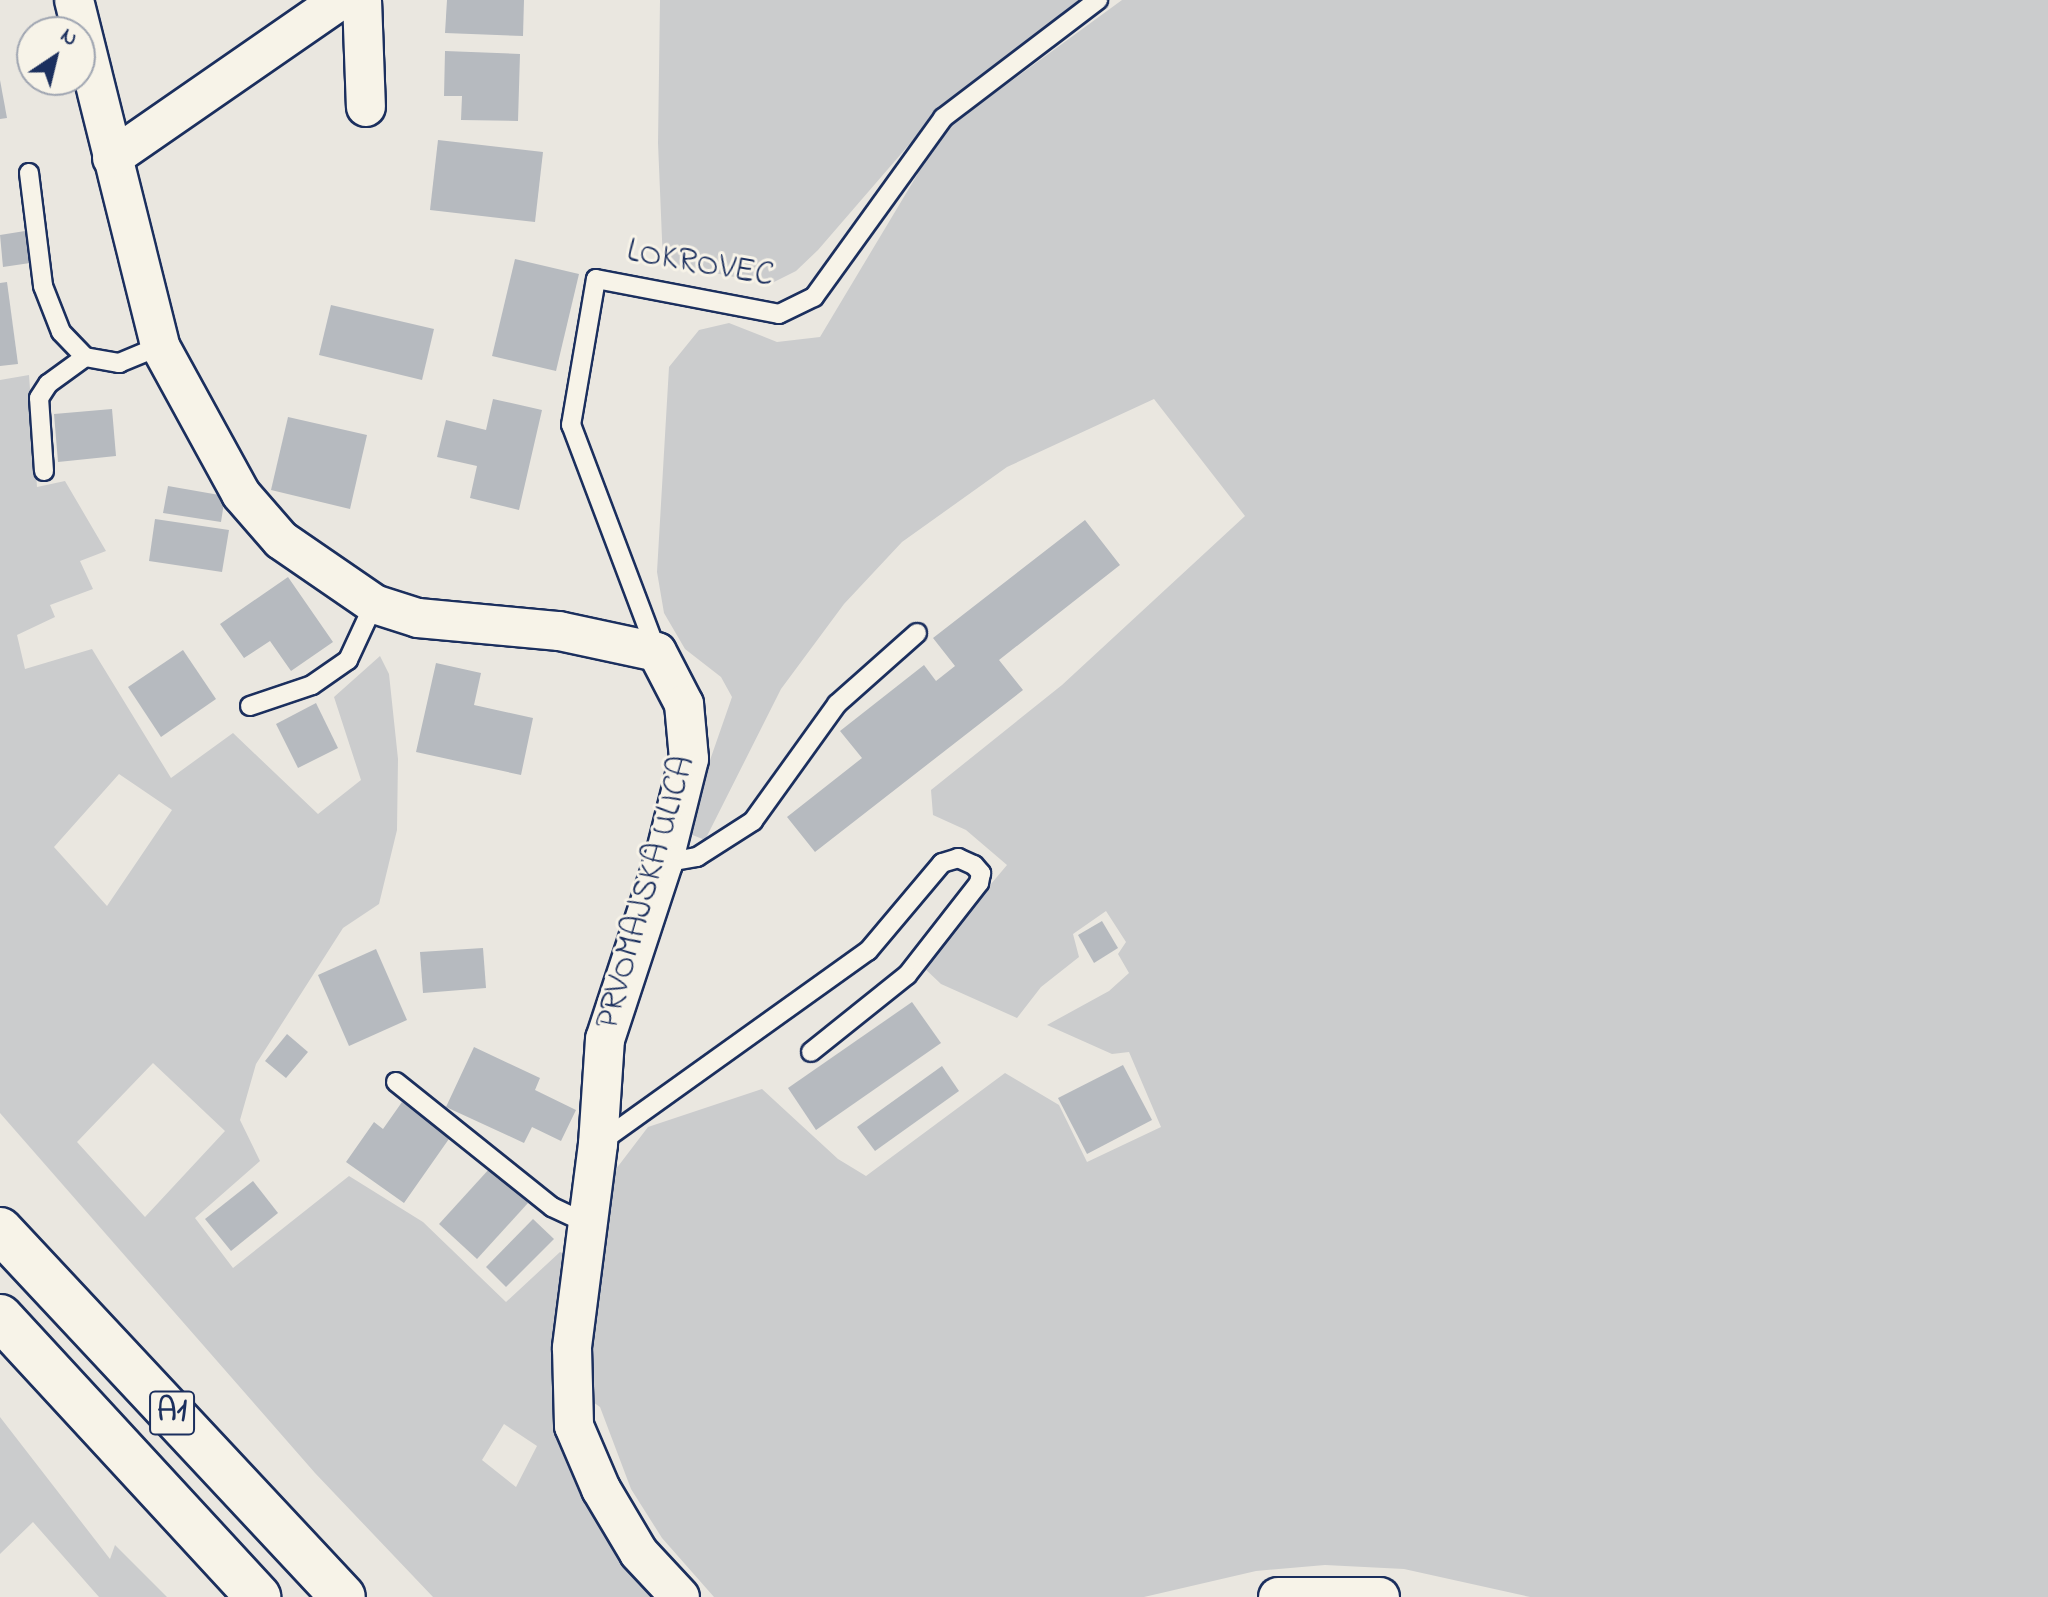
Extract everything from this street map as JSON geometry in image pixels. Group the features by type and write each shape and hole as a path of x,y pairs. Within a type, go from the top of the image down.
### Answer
{"highway":[{"name":"A1","path":"0,1230 343,1597"},
{"name":"A1","path":"0,1317 258,1597"}],"street":[{"path":"74,0 160,346 241,494 281,540 374,604 418,618 559,631 657,652"},
{"path":"112,158 340,0"},
{"path":"362,0 366,107"},
{"name":"PRVOMAJSKA ULICA","path":"657,652 684,704 690,734 689,759 663,863 605,1039 598,1144 572,1348 574,1426 601,1489 639,1553 680,1597"},
{"path":"1278,1597 1380,1597"}],"lane":[{"name":"LOKROVEC","path":"657,652 571,425 596,279 779,314 814,297 943,118 1098,0"},
{"path":"29,173 43,286 61,332 85,357 119,363 160,346"},
{"path":"44,471 39,398 48,384 85,357"},
{"path":"250,706 312,685 348,660 374,604"},
{"path":"663,863 697,857 753,821 837,704 917,633"},
{"path":"598,1144 868,951 942,863 958,858 974,865 981,873 979,883 907,975 811,1052"},
{"path":"396,1082 552,1207 586,1223"}],"shaded area":[{"path":"660,0 1082,0 939,110 818,250 796,271 770,284 663,263 658,143"},
{"path":"1122,0 2048,0 2048,1597 1530,1597 1404,1569 1325,1565 1256,1571 1144,1597 714,1597 662,1538 631,1489 600,1407 590,1400 586,1344 601,1227 616,1169 648,1127 762,1089 838,1159 866,1176 1005,1073 1059,1105 1087,1162 1161,1127 1129,1052 1112,1054 1047,1025 1109,991 1129,973 1118,954 1126,942 1106,911 1073,934 1079,957 1041,987 1017,1018 941,984 922,966 1007,865 966,830 933,815 931,790 1062,685 1245,516 1154,399 1007,467 902,542 844,604 781,689 705,840 685,832 732,697 721,677 685,649 664,613 657,572 669,367 699,330 729,323 777,342 820,337 944,130"},
{"path":"29,375 37,487 65,481 106,551 80,561 93,589 50,605 55,617 17,635 25,669 92,649 171,778 233,733 318,814 361,780 334,697 380,656 389,674 398,759 397,830 379,904 343,928 256,1064 240,1120 260,1161 195,1218 233,1268 349,1176 423,1222 506,1302 560,1252 569,1256 554,1375 656,1597 433,1597 315,1473 0,1113 0,380","holes":["119,774 172,810 107,906 54,847","153,1063 225,1131 145,1217 77,1142","504,1424 537,1446 516,1487 482,1460"]},
{"path":"0,1417 110,1559 115,1545 167,1597 99,1597 33,1522 0,1554"}],"building":[{"path":"447,0 524,0 523,36 445,33"},
{"path":"445,51 520,54 518,121 461,120 462,96 444,96"},
{"path":"0,80 7,118 0,119"},
{"path":"438,140 543,152 535,222 430,210"},
{"path":"25,231 30,263 3,267 0,235"},
{"path":"515,259 579,274 556,371 492,356"},
{"path":"7,282 18,364 0,366 0,283"},
{"path":"331,305 434,329 422,380 319,355"},
{"path":"493,399 542,410 519,510 470,498 477,466 437,457 446,420 486,430"},
{"path":"112,409 116,456 58,462 54,414"},
{"path":"288,417 367,435 350,509 271,490"},
{"path":"168,486 225,496 221,522 163,513"},
{"path":"155,519 229,530 222,572 149,561"},
{"path":"1085,520 1120,565 999,660 1023,690 815,852 787,817 862,758 840,731 924,665 936,681 955,666 933,638"},
{"path":"288,577 333,642 291,671 270,641 244,658 220,624"},
{"path":"183,650 216,699 161,737 128,687"},
{"path":"436,663 481,673 474,705 533,718 521,775 416,752"},
{"path":"316,703 338,748 298,768 276,724"},
{"path":"1102,921 1118,948 1094,963 1078,935"},
{"path":"483,948 486,988 423,993 420,952"},
{"path":"376,949 407,1020 349,1046 318,975"},
{"path":"912,1002 941,1043 816,1130 788,1088"},
{"path":"287,1034 308,1052 286,1078 265,1061"},
{"path":"474,1047 540,1078 535,1090 576,1110 561,1141 532,1127 524,1143 446,1107"},
{"path":"1123,1065 1152,1120 1087,1154 1058,1098"},
{"path":"942,1066 959,1091 875,1151 857,1127"},
{"path":"402,1102 451,1136 404,1203 346,1162 374,1122 383,1129"},
{"path":"490,1168 528,1203 477,1259 439,1224"},
{"path":"253,1181 278,1213 231,1251 205,1219"},
{"path":"533,1219 554,1239 506,1287 486,1267"}]}
